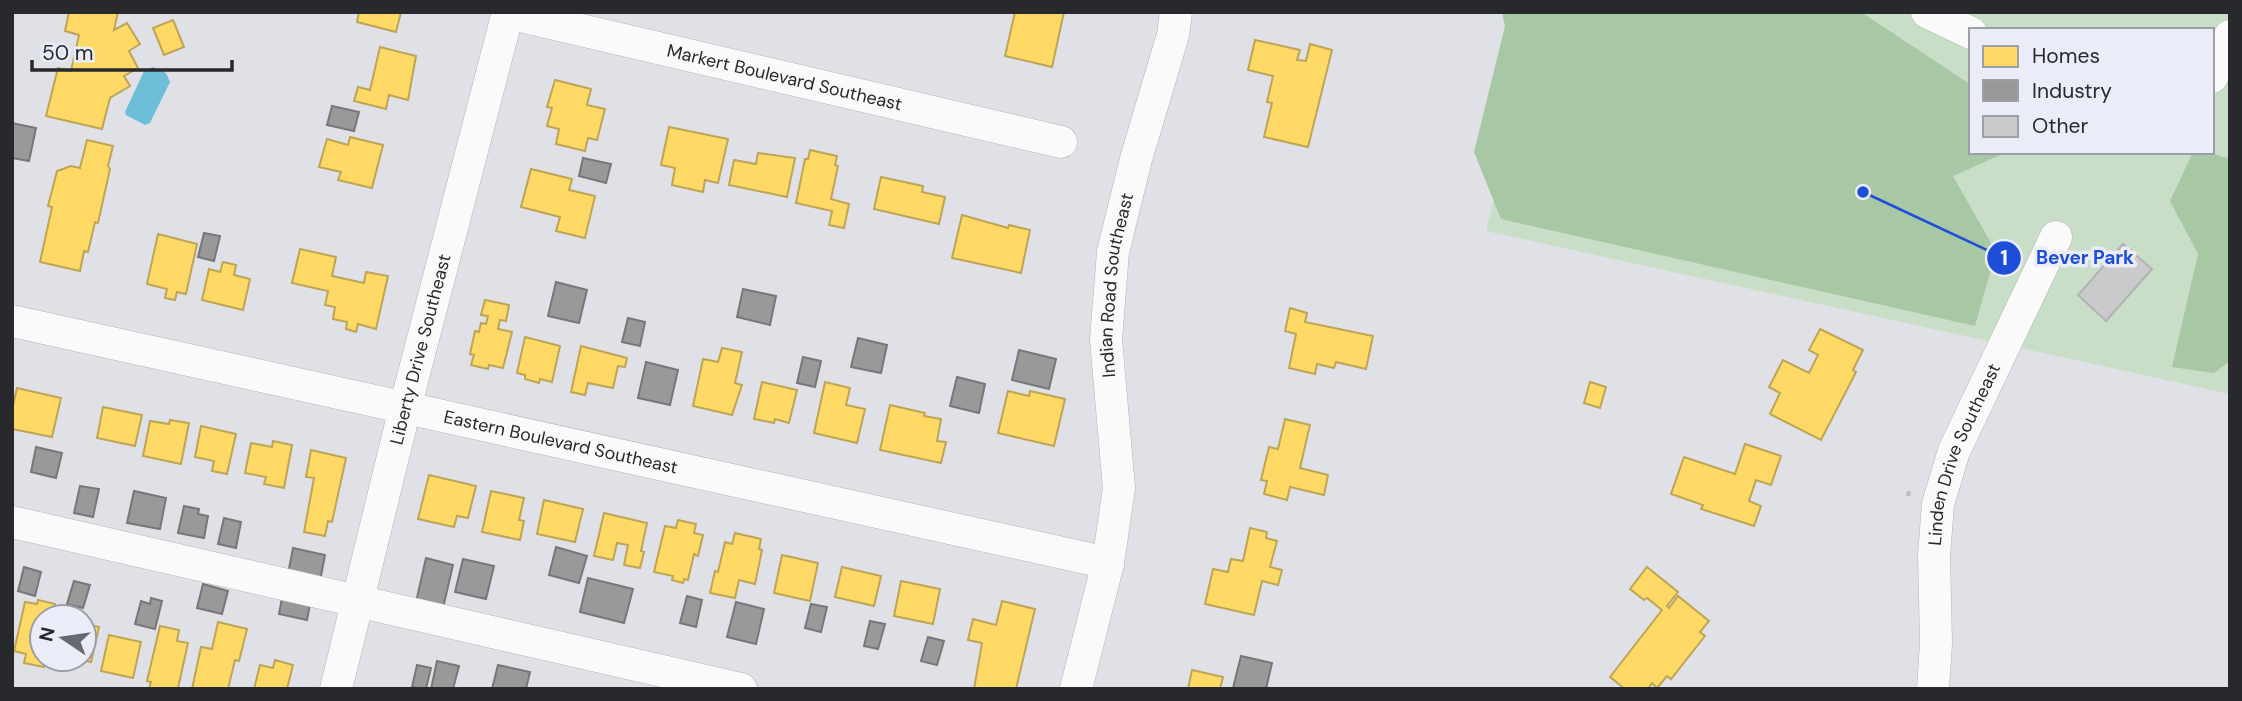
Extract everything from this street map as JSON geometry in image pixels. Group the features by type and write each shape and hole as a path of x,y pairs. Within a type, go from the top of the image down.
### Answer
{"street":[{"name":"Indian Road Southeast","path":"1076,689 1108,563 1119,488 1106,341 1113,252 1136,159 1173,35 1176,12"},
{"path":"1927,12 1969,32"},
{"name":"Markert Boulevard Southeast","path":"508,13 1061,142"},
{"name":"Liberty Drive Southeast","path":"336,689 405,408 508,13"},
{"path":"2214,72 2230,36"},
{"name":"Linden Drive Southeast","path":"1933,689 1936,643 1934,555 1938,504 1954,451 2056,237"},
{"name":"Eastern Boulevard Southeast","path":"12,321 1108,563"},
{"path":"12,523 741,689"}],"green space":[{"path":"1502,12 1861,12 1969,84 1969,154 2002,154 1953,176 1996,252 1975,326 1501,219 1474,152 1505,26"},
{"path":"1541,12 2230,12 2230,394 1486,231"},
{"path":"2192,154 2214,154 2230,159 2230,361 2214,373 2172,367 2198,254 2170,201"}],"water":[{"path":"153,67 166,73 170,82 150,123 145,125 125,112 144,71"}],"building: Homes":[{"path":"69,12 118,12 114,30 127,23 140,44 129,51 138,68 124,76 130,86 110,98 102,129 46,116 58,68 71,71 79,35 65,31"},
{"path":"359,12 401,12 396,32 357,22"},
{"path":"1015,12 1064,12 1052,67 1005,56"},
{"path":"173,20 184,47 164,55 153,28"},
{"path":"1255,40 1300,50 1297,60 1306,61 1310,44 1332,50 1308,147 1264,137 1272,103 1267,102 1273,76 1248,70"},
{"path":"380,47 416,56 408,100 389,95 386,109 354,101 358,87 370,90"},
{"path":"555,80 591,89 587,105 605,109 597,140 588,138 585,151 556,144 559,129 547,126 552,108 547,107"},
{"path":"669,127 728,139 718,183 705,180 703,192 672,185 675,168 661,165"},
{"path":"350,137 383,145 372,188 338,180 341,172 319,167 327,139 348,145"},
{"path":"87,140 113,146 98,223 95,222 88,252 84,251 80,271 40,262 52,207 48,206 57,171 71,166 80,168"},
{"path":"810,150 837,156 835,165 838,166 831,199 849,204 844,228 829,225 832,211 796,203 805,159 808,159"},
{"path":"758,153 795,158 787,197 729,185 734,160 756,164"},
{"path":"531,169 572,179 569,190 595,196 585,238 556,231 560,217 521,207"},
{"path":"881,177 923,186 922,192 945,197 939,224 874,209"},
{"path":"962,215 1008,228 1009,225 1030,230 1021,273 952,258"},
{"path":"158,234 197,244 186,294 177,292 175,300 165,298 167,289 147,284"},
{"path":"300,249 336,257 332,276 364,283 366,272 388,276 376,329 358,324 356,332 346,329 347,322 333,319 335,307 325,305 328,291 292,283"},
{"path":"223,262 236,265 234,275 250,279 243,310 202,300 209,269 220,272"},
{"path":"485,300 509,305 506,321 500,320 498,329 512,332 503,368 489,365 488,369 471,365 474,355 470,354 475,331 479,332 481,323 486,324 488,316 481,315"},
{"path":"1290,308 1307,313 1305,322 1373,336 1366,369 1336,362 1334,368 1317,364 1315,374 1289,368 1296,334 1285,331"},
{"path":"1820,329 1863,350 1853,370 1856,372 1821,440 1770,414 1780,393 1769,387 1783,360 1809,373 1818,355 1809,350"},
{"path":"525,337 560,346 552,382 540,379 539,383 525,379 525,375 517,373"},
{"path":"581,346 627,358 625,367 618,366 613,388 588,383 585,395 571,392"},
{"path":"722,348 742,352 735,383 742,385 732,415 693,406 703,359 718,362"},
{"path":"762,382 797,390 789,423 775,419 774,423 754,419"},
{"path":"825,382 850,388 846,405 865,409 857,443 814,433"},
{"path":"1590,382 1606,387 1600,408 1584,403"},
{"path":"17,388 61,398 52,437 12,429 12,410"},
{"path":"1008,391 1029,396 1030,391 1065,399 1054,446 998,433"},
{"path":"890,405 941,419 937,441 946,442 941,463 880,450"},
{"path":"103,407 142,415 135,446 97,438"},
{"path":"1285,419 1310,425 1300,468 1328,475 1324,495 1290,487 1287,500 1264,494 1267,481 1261,480 1269,447 1278,449"},
{"path":"170,420 189,423 181,464 143,456 150,421 169,424"},
{"path":"201,426 236,434 227,474 212,471 214,461 195,457"},
{"path":"273,441 292,445 284,488 264,484 266,477 245,473 251,443 272,447"},
{"path":"1745,444 1781,456 1771,485 1756,480 1749,501 1761,506 1754,526 1701,509 1703,505 1671,494 1684,457 1735,474"},
{"path":"311,450 346,458 332,522 328,521 325,536 304,532 314,478 306,477"},
{"path":"429,475 476,486 468,518 457,516 454,527 418,519"},
{"path":"491,491 524,498 519,520 524,521 520,540 482,532"},
{"path":"544,500 583,509 575,542 537,534"},
{"path":"604,513 647,523 640,568 624,565 628,545 617,543 613,560 594,556"},
{"path":"678,520 696,524 694,533 703,535 698,556 694,554 688,580 684,579 683,583 672,580 673,576 654,572 665,526 676,528"},
{"path":"1250,528 1267,532 1266,538 1277,541 1270,567 1282,570 1278,585 1262,581 1254,615 1205,604 1213,569 1228,572 1231,559 1243,561"},
{"path":"735,533 761,539 759,549 762,550 755,584 739,580 735,598 710,593 725,542 732,544"},
{"path":"782,555 818,563 810,601 774,593"},
{"path":"842,567 881,576 874,606 835,597"},
{"path":"1647,567 1678,592 1667,606 1669,608 1678,596 1709,621 1700,632 1705,636 1671,679 1667,676 1657,688 1652,683 1648,689 1625,689 1610,677 1662,610 1630,589"},
{"path":"901,581 940,589 933,624 894,616"},
{"path":"1002,601 1035,609 1016,689 974,689 982,643 968,640 973,619 996,625"},
{"path":"25,602 31,603 28,603 28,664 24,663 26,654 14,651"},
{"path":"218,622 247,629 239,661 235,660 228,689 192,689 201,647 212,649"},
{"path":"160,626 179,630 177,641 188,643 178,688 149,689 151,682 147,681"},
{"path":"109,635 141,642 133,678 101,671"},
{"path":"275,660 293,665 287,689 254,689 260,665 273,668"},
{"path":"1192,670 1223,677 1220,689 1188,689"}],"building: Industry":[{"path":"332,106 359,112 354,131 327,125"},
{"path":"12,123 36,128 29,161 12,158"},
{"path":"583,158 611,164 606,183 579,176"},
{"path":"204,233 220,236 214,261 198,257"},
{"path":"556,282 587,290 579,323 548,316"},
{"path":"743,289 776,296 770,325 737,317"},
{"path":"628,318 645,322 640,346 622,342"},
{"path":"858,338 887,345 881,373 851,367"},
{"path":"1019,350 1056,359 1049,389 1012,380"},
{"path":"803,357 821,361 815,387 797,383"},
{"path":"646,362 678,370 670,405 638,398"},
{"path":"957,377 985,384 979,413 950,406"},
{"path":"36,447 62,453 56,478 31,472"},
{"path":"80,486 99,489 93,517 74,513"},
{"path":"134,491 166,498 160,529 127,523"},
{"path":"184,506 199,509 198,514 208,516 204,538 178,533"},
{"path":"224,518 241,522 236,548 218,544"},
{"path":"556,547 587,556 579,583 549,575"},
{"path":"293,548 325,555 320,581 288,574"},
{"path":"426,558 453,565 443,608 416,602"},
{"path":"463,559 494,566 486,599 455,592"},
{"path":"24,567 41,572 35,596 18,591"},
{"path":"588,578 633,589 624,623 580,612"},
{"path":"74,581 90,585 85,603 67,603"},
{"path":"203,584 228,591 222,614 197,608"},
{"path":"687,596 702,600 696,627 680,623"},
{"path":"151,598 162,601 155,629 135,624 141,601 150,604"},
{"path":"282,598 310,604 307,620 279,614"},
{"path":"736,602 764,609 756,644 727,637"},
{"path":"811,604 827,607 821,632 805,628"},
{"path":"870,621 885,624 878,649 864,646"},
{"path":"928,637 944,641 937,665 921,661"},
{"path":"1241,656 1272,663 1266,689 1233,688"},
{"path":"437,661 459,666 453,689 431,689"},
{"path":"417,665 431,668 426,689 412,687"},
{"path":"498,665 530,672 526,689 492,689"}],"building: Other":[{"path":"2123,244 2152,269 2106,321 2078,295"}],"place":[{"name":"Bever Park","path":"1863,192"}]}
